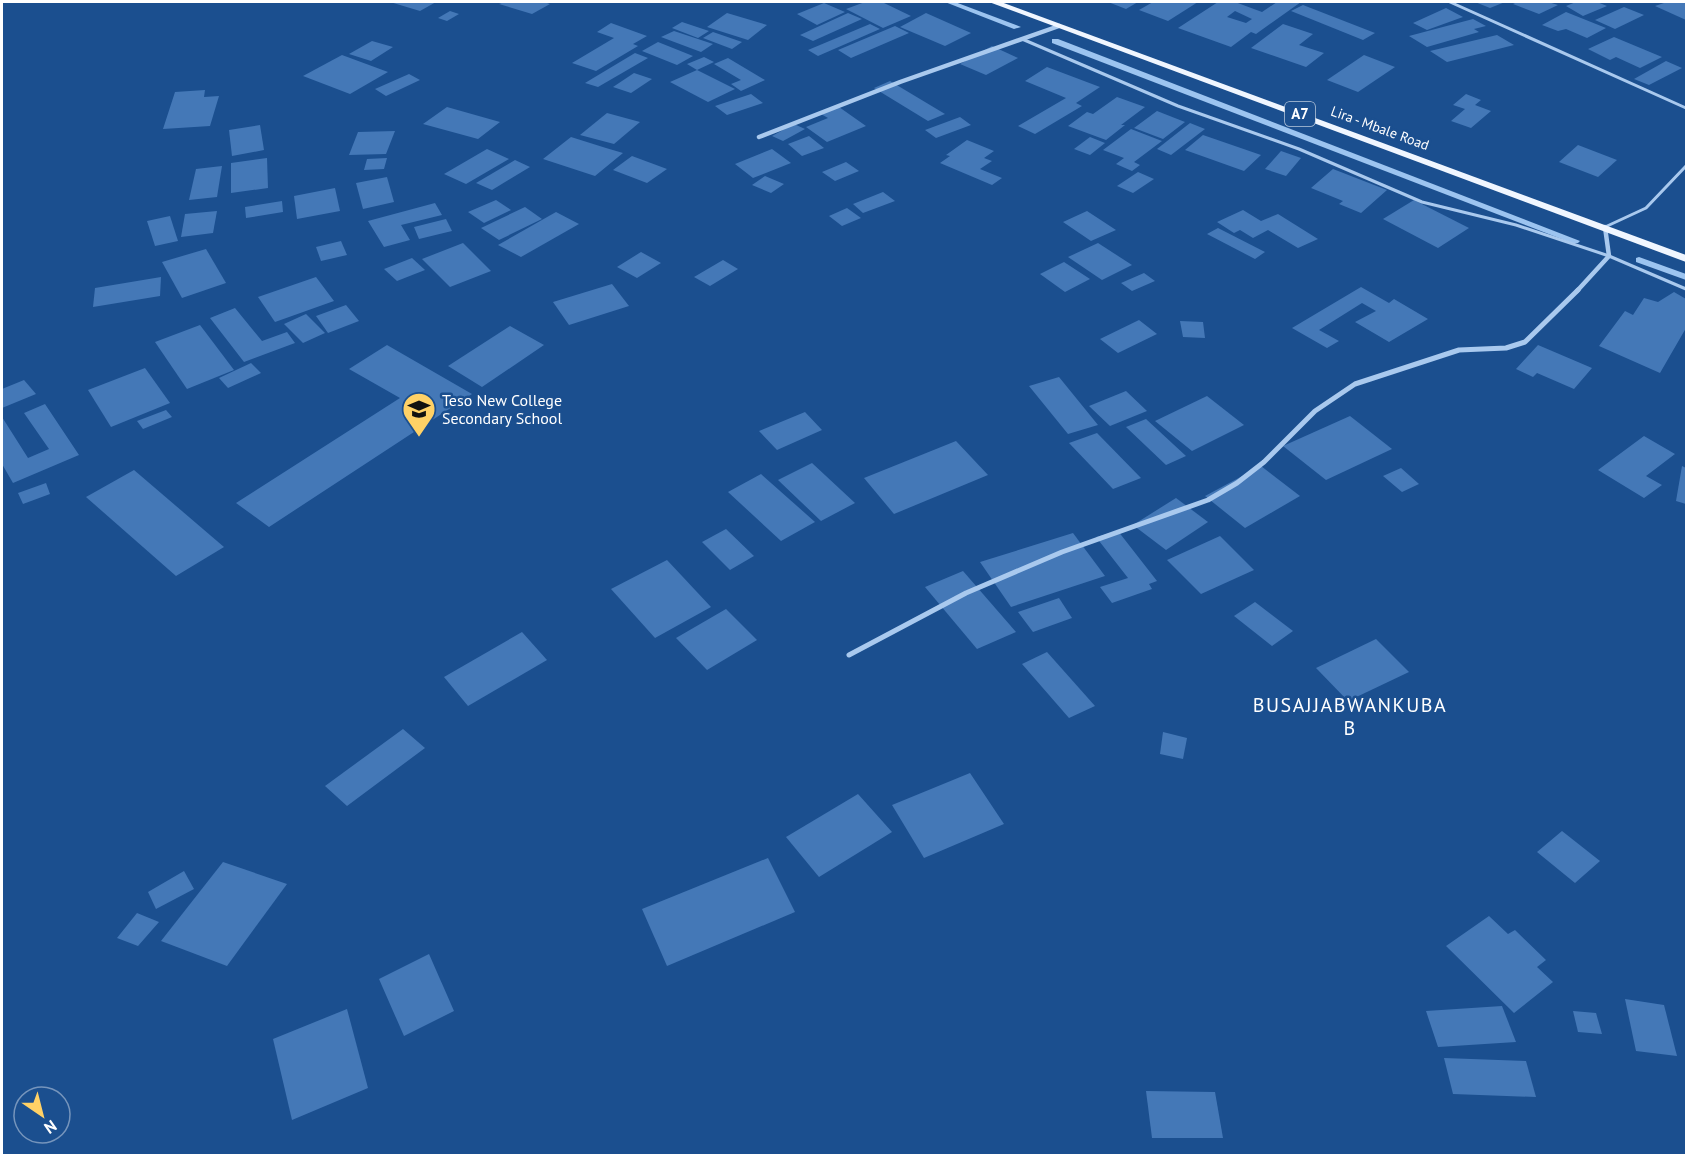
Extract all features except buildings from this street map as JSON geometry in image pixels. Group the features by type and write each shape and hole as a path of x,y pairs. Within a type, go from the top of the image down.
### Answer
{"main road":[{"name":"Lira - Mbale Road","path":"994,2 1686,259"}],"street":[{"path":"759,137 1059,26"},
{"path":"849,655 966,592 1062,552 1208,500 1237,483 1264,462 1315,411 1355,384 1459,350 1506,348 1525,342 1604,264 1609,256 1605,227"}],"lane":[{"path":"1450,2 1686,108"},
{"path":"1022,39 1178,106 1299,149 1422,202 1516,225 1609,256 1686,289"},
{"path":"1605,227 1646,207 1686,166"}],"waterway":[{"path":"949,2 1017,27"},
{"path":"1055,41 1575,241"},
{"path":"1639,260 1686,277"}],"place":[{"name":"Teso New College Secondary School","path":"419,438"}],"district":[{"name":"BUSAJJABWANKUBA B","path":"1350,716"}]}
